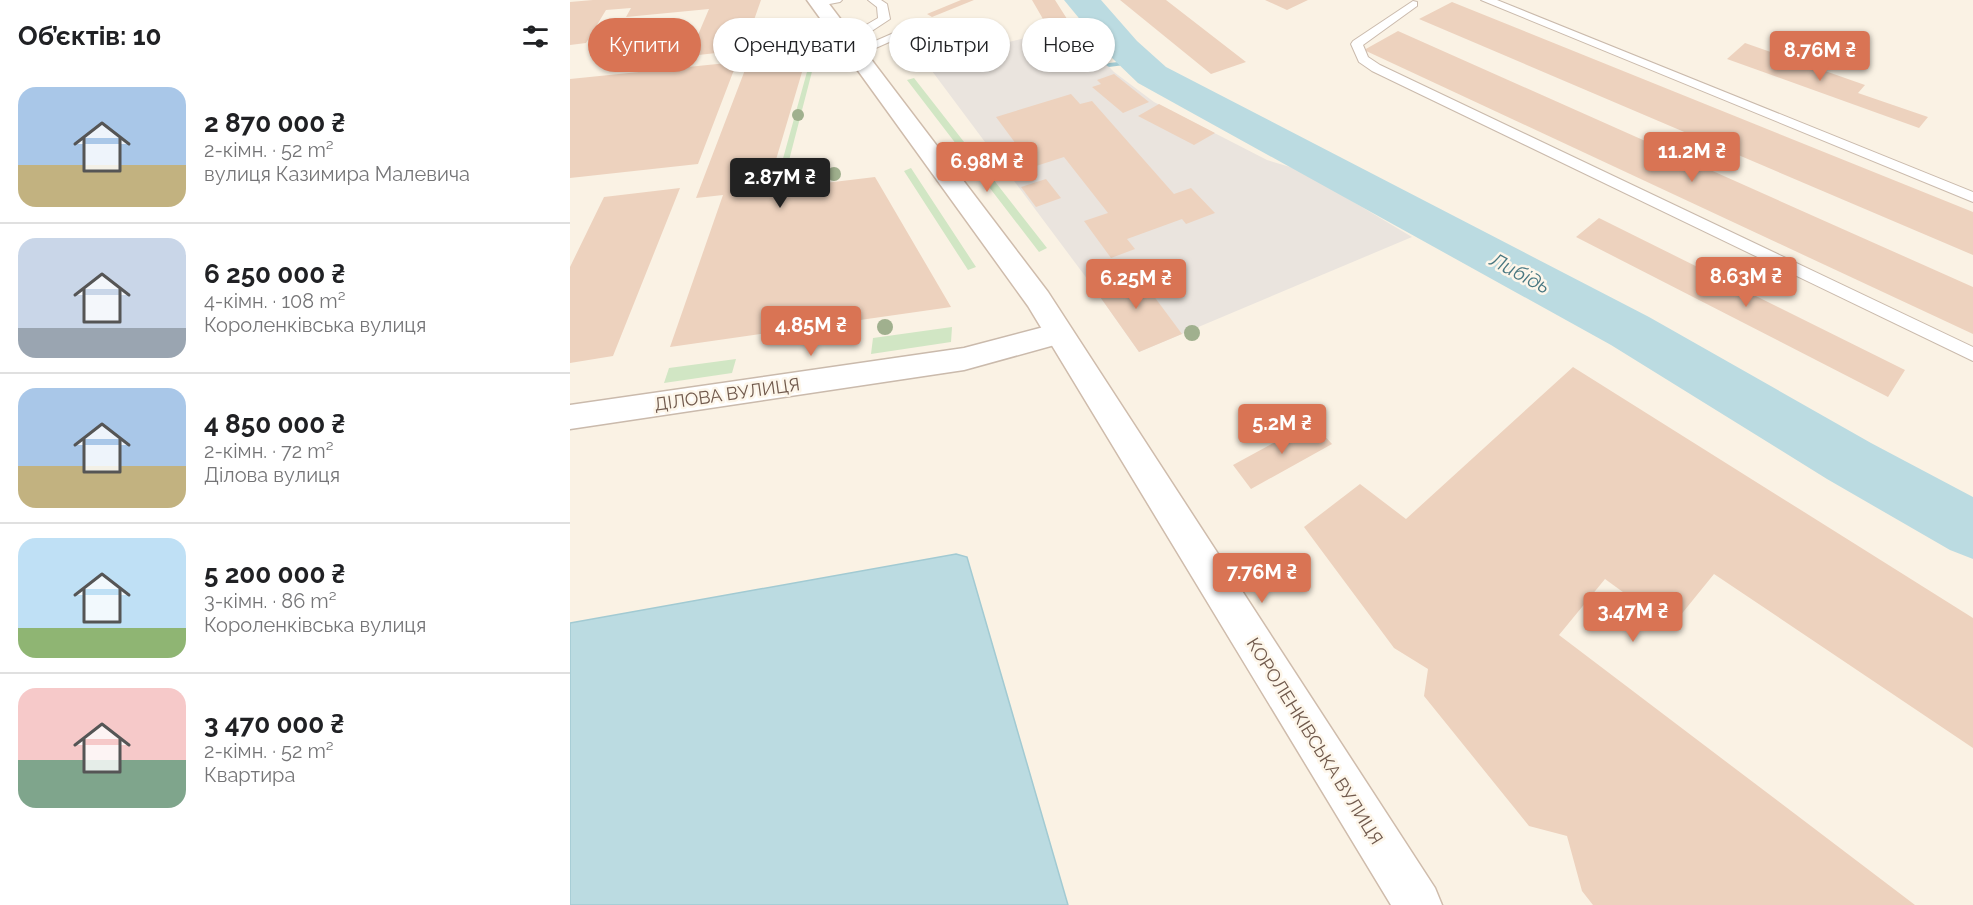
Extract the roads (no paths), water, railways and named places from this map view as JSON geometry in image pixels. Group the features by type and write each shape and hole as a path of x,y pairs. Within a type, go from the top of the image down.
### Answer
{"main road":[{"name":"КОРОЛЕНКІВСЬКА ВУЛИЦЯ","path":"824,1 835,18"},
{"name":"КОРОЛЕНКІВСЬКА ВУЛИЦЯ","path":"871,72 1038,300 1418,905"},
{"name":"ДІЛОВА ВУЛИЦЯ","path":"570,417 964,358 1059,334"}],"lane":[{"path":"874,0 884,6 884,19 877,25"},
{"path":"1487,0 1973,197"},
{"path":"1413,1 1357,44 1363,59 1376,68 1726,234 1973,355"}],"water":[{"path":"956,554 967,557 1068,905 570,905 570,623"}],"waterway":[{"name":"Либідь","path":"1082,0 1124,49 1152,75 1630,331 1849,461 1973,530"},
{"path":"1115,64 1137,62"}]}
